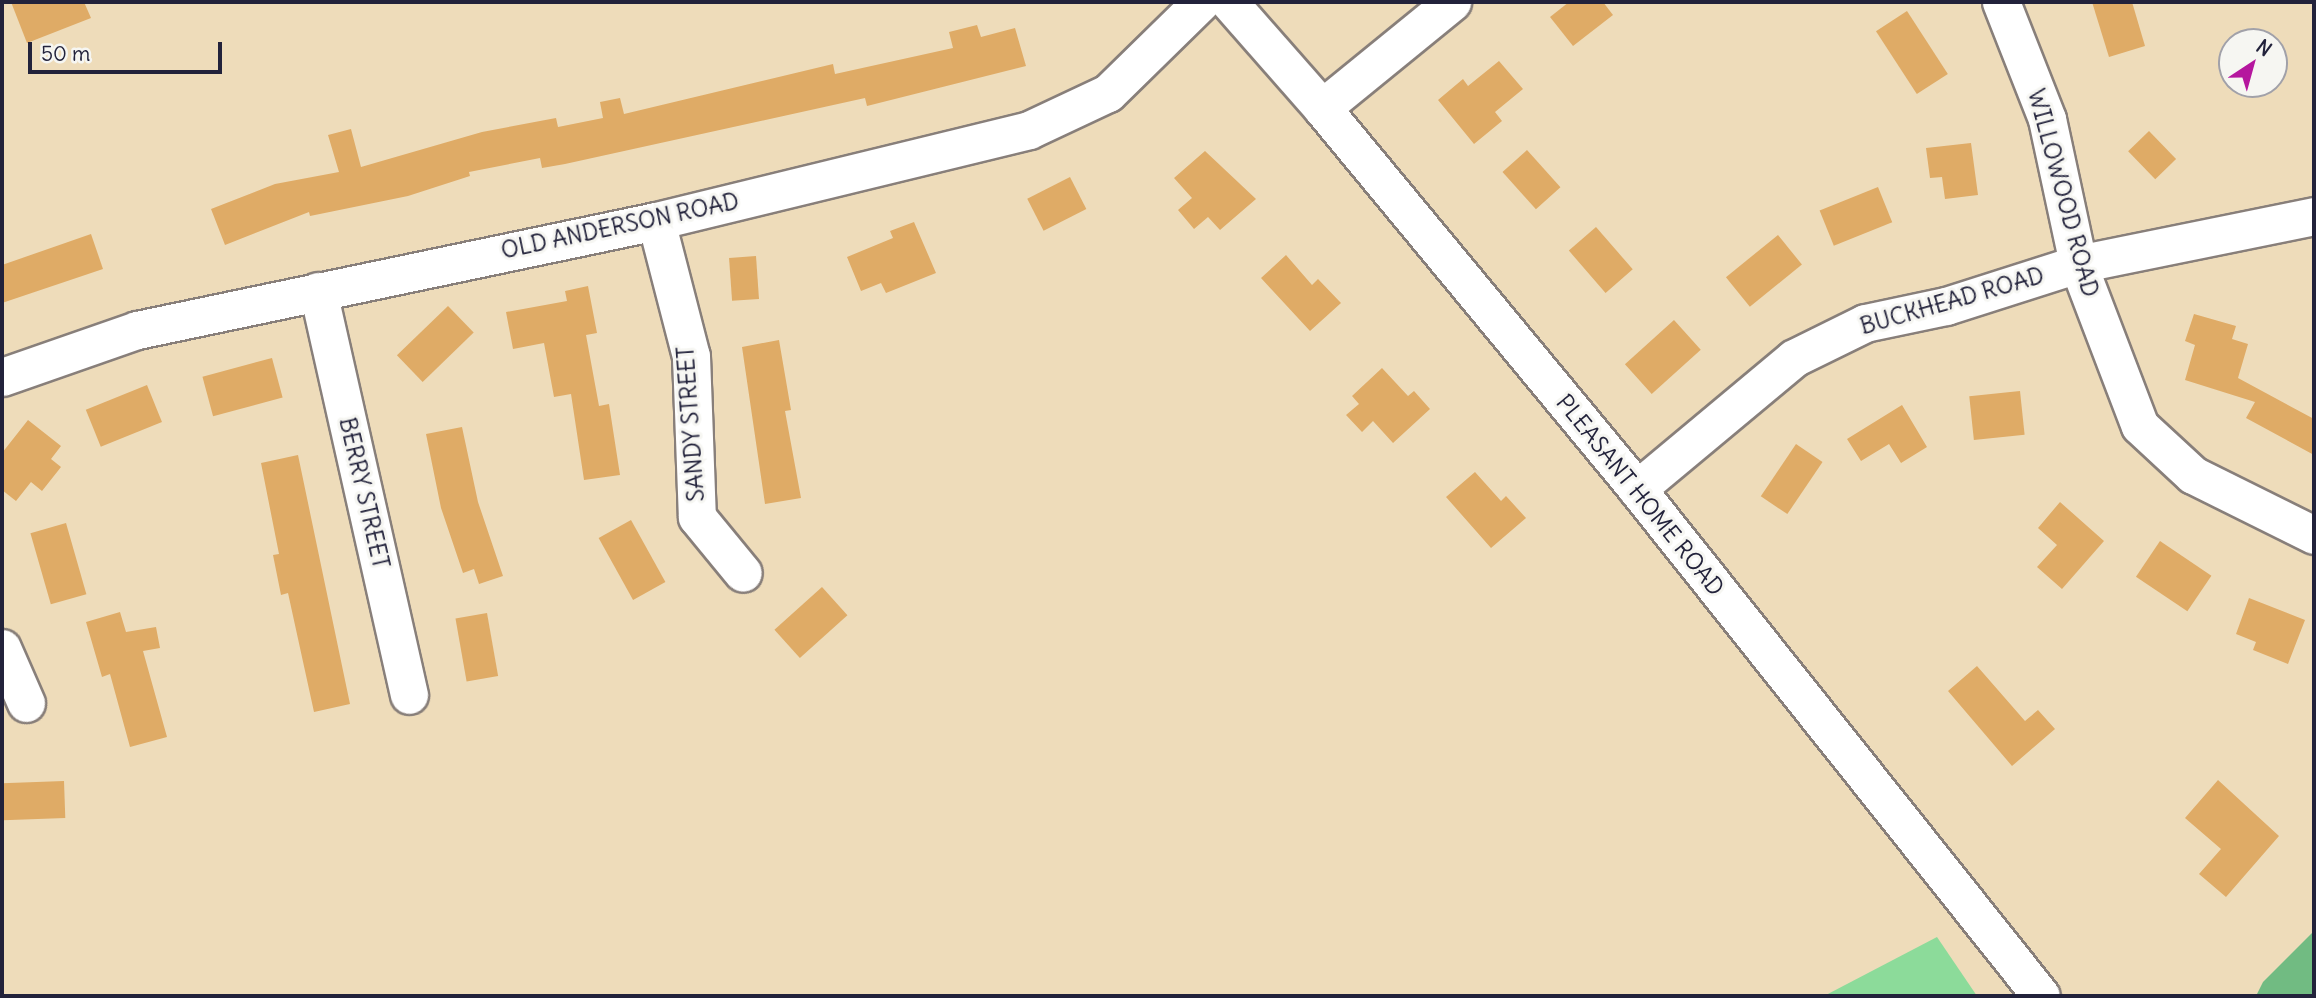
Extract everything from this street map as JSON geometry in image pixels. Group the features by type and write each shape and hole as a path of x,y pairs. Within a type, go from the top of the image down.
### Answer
{"street":[{"name":"OLD ANDERSON ROAD","path":"2,377 137,331 656,220 1030,130 1070,114 1108,93 1200,2"},
{"name":"PLEASANT HOME ROAD","path":"1229,2 1322,108 1637,489 2041,996"},
{"path":"1322,108 1452,2"},
{"name":"WILLOWOOD ROAD","path":"2001,2 2047,119 2078,264 2140,426 2193,475 2314,536"},
{"name":"BUCKHEAD ROAD","path":"1637,489 1794,358 1865,323 1946,306 2078,264 2314,216"},
{"name":"SANDY STREET","path":"656,220 691,356 697,517 743,573"},
{"name":"BERRY STREET","path":"318,291 409,695"},
{"path":"2,648 26,703"}],"green space":[{"path":"2314,931 2314,996 2256,996 2263,982"},
{"path":"1937,937 1977,996 1824,996"}],"building":[{"path":"11,2 84,2 91,18 27,43"},
{"path":"1569,2 1603,2 1613,15 1573,46 1550,17"},
{"path":"2092,2 2132,2 2145,46 2109,57"},
{"path":"1907,11 1948,74 1917,94 1876,31"},
{"path":"977,25 981,37 1015,28 1026,66 867,106 865,98 565,164 542,168 540,158 469,172 470,176 408,196 310,216 309,212 225,245 211,209 275,184 339,172 328,135 351,129 361,167 482,132 556,118 558,127 603,118 600,102 620,98 624,114 833,64 835,74 953,48 949,32"},
{"path":"1499,61 1523,89 1495,112 1502,121 1474,144 1438,100 1463,79 1468,86"},
{"path":"2149,131 2176,159 2155,179 2128,151"},
{"path":"1971,143 1978,195 1945,199 1942,177 1930,178 1926,148"},
{"path":"1527,150 1560,187 1536,209 1502,172"},
{"path":"1205,151 1256,199 1220,230 1208,217 1194,229 1178,210 1192,198 1174,178"},
{"path":"1070,177 1086,209 1044,231 1027,199"},
{"path":"1878,187 1892,222 1834,246 1820,211"},
{"path":"914,222 936,273 886,293 881,283 861,291 847,257 893,238 890,231"},
{"path":"1596,227 1633,269 1606,293 1569,251"},
{"path":"91,234 103,269 2,303 2,265"},
{"path":"1778,235 1802,265 1750,307 1726,277"},
{"path":"1286,255 1312,285 1318,279 1341,303 1310,331 1261,278"},
{"path":"756,256 759,299 732,301 729,258"},
{"path":"588,286 597,333 586,335 599,406 609,404 620,475 584,480 571,394 554,397 544,343 513,349 506,312 567,301 565,291"},
{"path":"448,306 474,333 423,382 397,355"},
{"path":"2194,314 2236,326 2232,339 2248,344 2238,378 2314,419 2314,455 2246,418 2255,402 2185,380 2195,345 2185,341"},
{"path":"1674,320 1701,350 1652,394 1625,364"},
{"path":"779,340 791,410 785,411 801,498 765,504 742,347"},
{"path":"272,358 283,398 213,416 202,377"},
{"path":"1382,368 1408,396 1414,391 1430,409 1393,443 1373,421 1362,432 1346,415 1359,404 1352,396"},
{"path":"147,385 162,422 101,447 86,410"},
{"path":"2020,391 2025,435 1974,440 1969,396"},
{"path":"1902,405 1927,447 1901,463 1889,444 1861,461 1847,439"},
{"path":"28,420 61,446 51,459 61,467 42,491 31,482 16,501 2,490 2,453"},
{"path":"462,427 478,502 503,576 479,584 474,569 463,573 441,508 426,434"},
{"path":"1796,444 1823,462 1787,514 1761,496"},
{"path":"298,455 350,704 314,712 288,593 281,595 273,555 279,554 261,463"},
{"path":"1475,472 1501,501 1506,496 1526,518 1491,548 1446,497"},
{"path":"2060,502 2104,541 2062,589 2037,567 2057,545 2038,528"},
{"path":"631,520 665,582 633,600 599,538"},
{"path":"66,523 86,594 51,604 30,533"},
{"path":"2160,541 2211,576 2187,611 2136,577"},
{"path":"822,587 847,615 800,658 774,630"},
{"path":"2249,598 2305,620 2288,664 2253,650 2256,642 2236,634"},
{"path":"120,612 126,632 156,627 160,648 143,651 167,737 130,747 110,674 102,677 86,622"},
{"path":"487,613 498,676 467,682 455,619"},
{"path":"1977,666 2025,721 2038,710 2055,729 2012,766 1948,691"},
{"path":"2218,780 2279,836 2226,897 2199,874 2221,849 2185,818"},
{"path":"64,781 65,818 3,820 2,783"}]}
